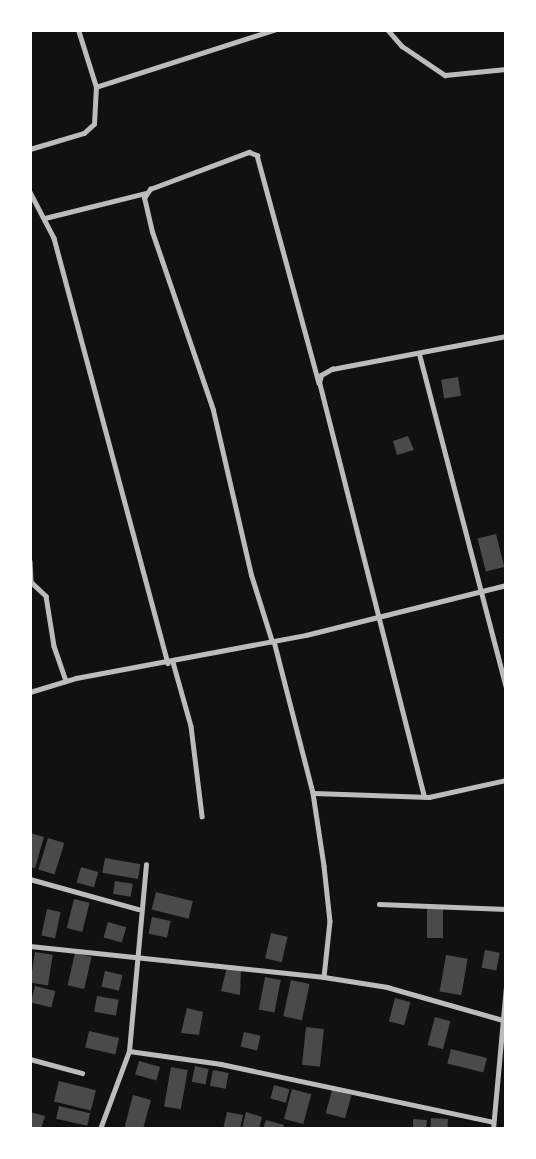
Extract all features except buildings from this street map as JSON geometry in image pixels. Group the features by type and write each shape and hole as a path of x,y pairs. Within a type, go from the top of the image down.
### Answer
{"street":[{"path":"30,149 84,133 94,124 96,87 78,30"},
{"path":"96,87 274,30"},
{"path":"388,30 402,46 445,75 506,69"},
{"path":"45,218 146,193 249,152 257,155 424,797"},
{"path":"30,192 45,218 195,748 202,816"},
{"path":"146,193 159,256 213,410 251,575 273,642 313,793 330,921 324,977"},
{"path":"318,383 321,375 332,369 420,356 506,336"},
{"path":"420,356 506,686"},
{"path":"30,561 30,581 46,596 54,646 66,681"},
{"path":"30,692 66,681 273,642 506,585"},
{"path":"313,793 424,797 506,780"},
{"path":"100,1129 129,1051 138,909 145,865"},
{"path":"30,879 138,909"},
{"path":"379,904 506,909"},
{"path":"30,946 324,977 387,987 503,1020"},
{"path":"493,1129 506,987"},
{"path":"129,1051 221,1065 493,1122"},
{"path":"30,1059 82,1073"}]}
